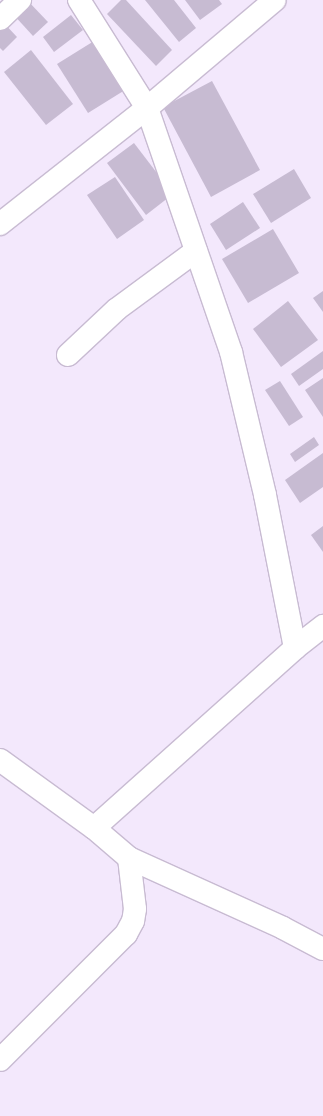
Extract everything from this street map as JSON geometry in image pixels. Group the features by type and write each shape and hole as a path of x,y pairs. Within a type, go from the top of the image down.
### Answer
{"street":[{"path":"0,19 20,0"},
{"path":"79,0 147,108 231,352 251,432 295,648"},
{"path":"0,224 147,108 275,0"},
{"path":"68,355 117,310 196,251"},
{"path":"94,828 295,648 323,626"},
{"path":"0,760 94,828 129,858 283,928 323,949"},
{"path":"0,1060 126,934 133,921 135,909 129,858"}],"building":[{"path":"27,0 48,22 33,36 12,13"},
{"path":"121,0 126,0 172,50 156,66 107,14"},
{"path":"145,0 174,0 196,28 179,42"},
{"path":"185,0 219,0 222,4 200,20"},
{"path":"71,15 83,30 54,52 43,37"},
{"path":"2,21 17,37 3,51 0,48 0,24"},
{"path":"94,41 125,90 88,113 57,64"},
{"path":"31,50 73,104 46,125 4,72"},
{"path":"212,81 260,170 211,197 163,107"},
{"path":"134,143 173,194 146,215 107,163"},
{"path":"294,169 311,198 271,223 253,194"},
{"path":"115,177 144,220 117,239 87,195"},
{"path":"243,202 260,228 226,250 210,224"},
{"path":"273,229 299,273 248,303 222,259"},
{"path":"323,291 323,312 313,298"},
{"path":"288,301 318,340 281,367 253,329"},
{"path":"323,351 323,369 299,386 291,374"},
{"path":"323,378 323,417 305,390"},
{"path":"280,381 303,417 289,426 265,390"},
{"path":"314,437 319,445 295,462 290,454"},
{"path":"323,453 323,487 300,503 285,480"},
{"path":"323,526 323,552 311,535"}]}
